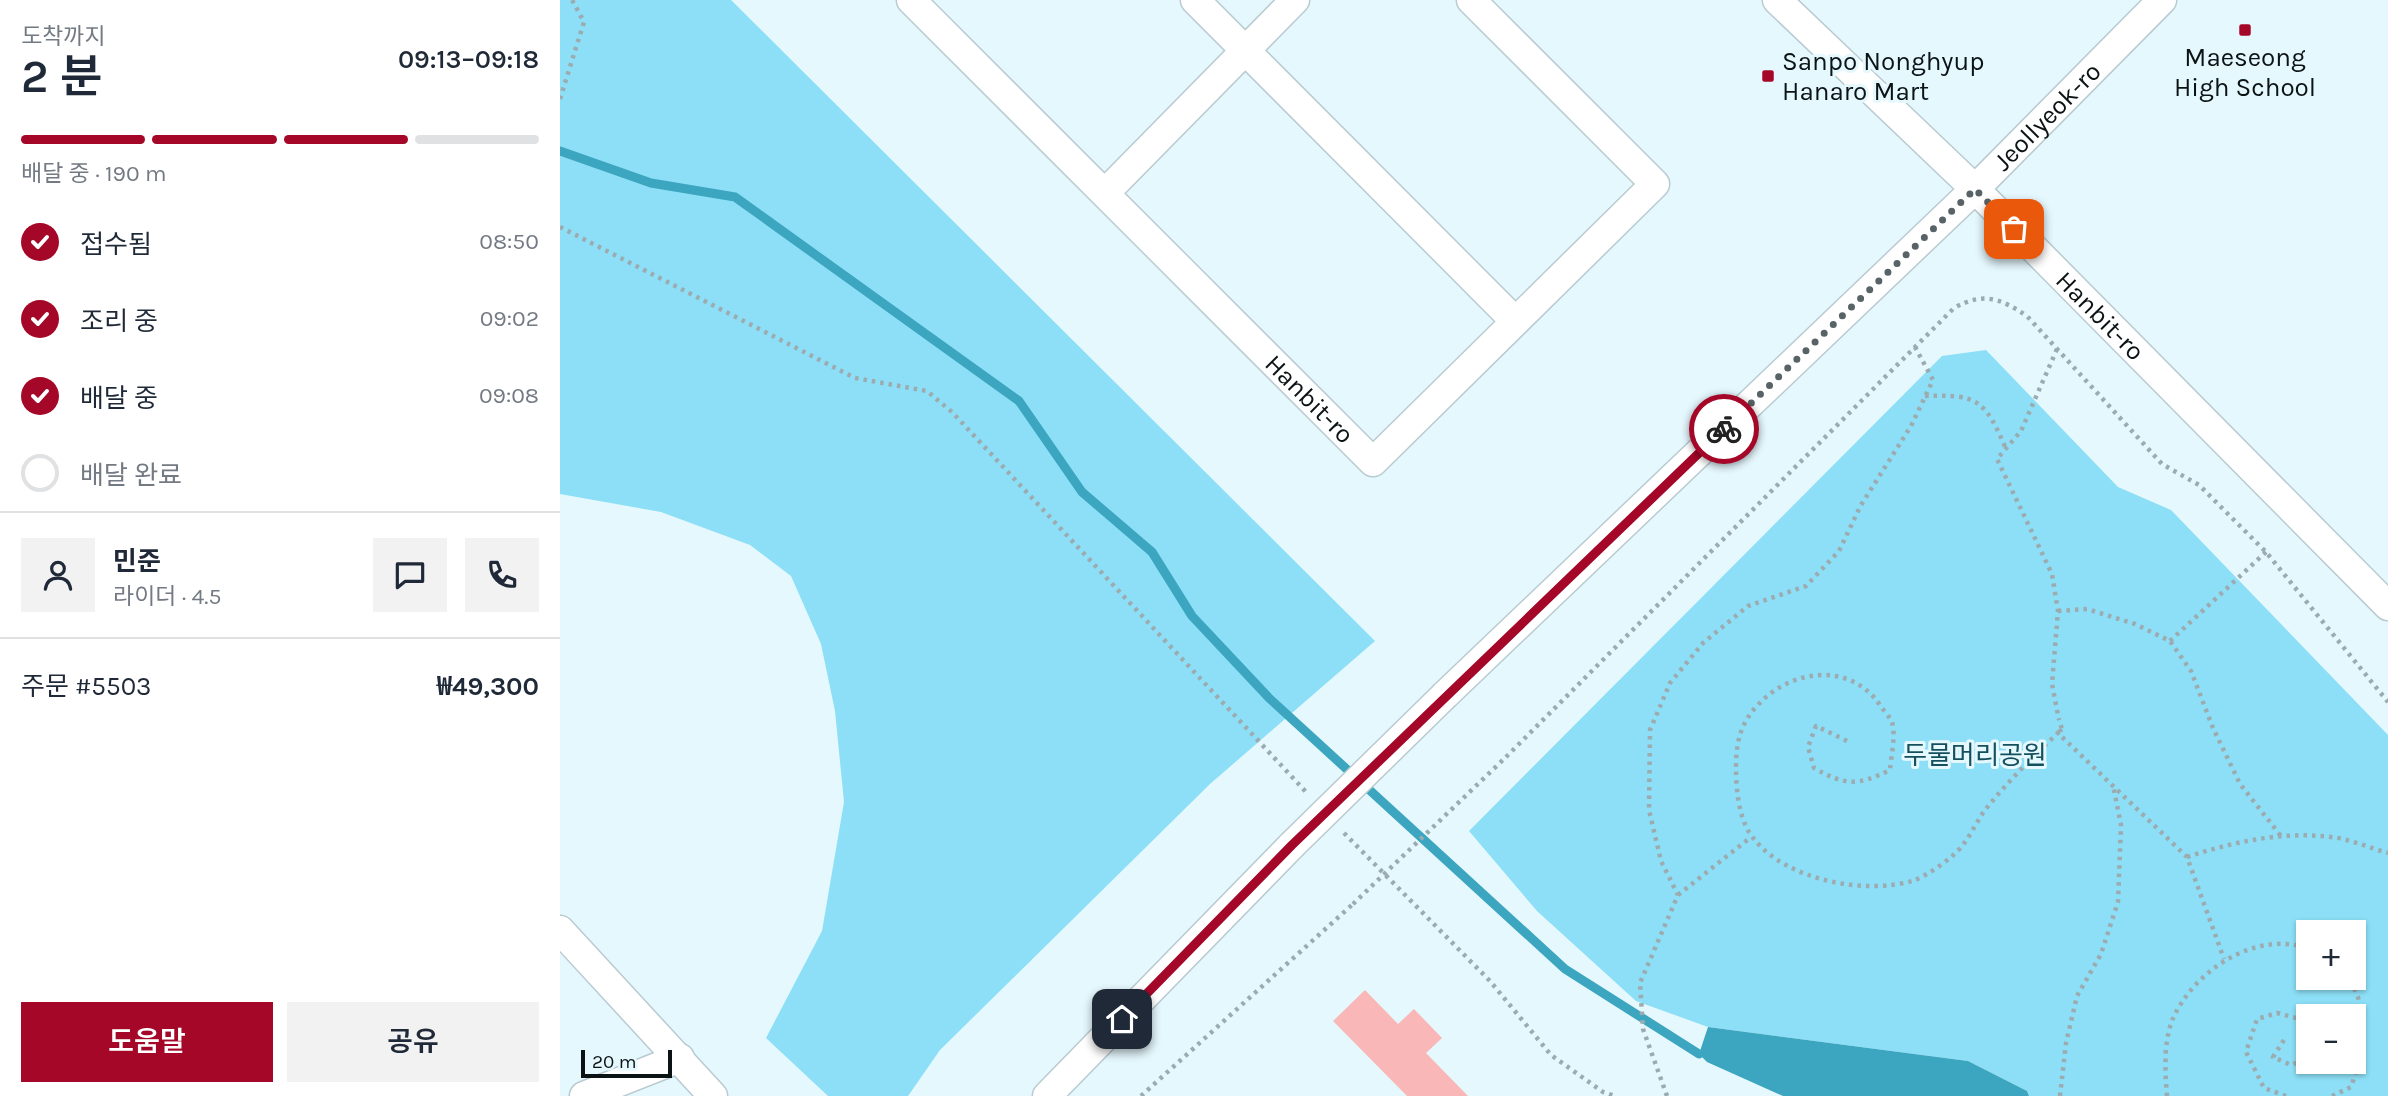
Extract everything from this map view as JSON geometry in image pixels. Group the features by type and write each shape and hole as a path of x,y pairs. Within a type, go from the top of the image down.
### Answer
{"street":[{"name":"Hanbit-ro","path":"911,0 1373,462 1655,184 1471,0"},
{"path":"1195,0 1515,321"},
{"path":"1105,193 1295,0"},
{"name":"Hanbit-ro","path":"1777,0 1975,189 2388,606"},
{"name":"Jeollyeok-ro","path":"1047,1096 1292,845 1975,189 2162,0"},
{"path":"560,930 713,1096"},
{"path":"584,1096 680,1058"}],"path":[{"path":"560,99 584,22 572,0"},
{"path":"560,227 855,378 927,391 952,412 1315,801"},
{"path":"1141,1096 1353,904 1506,757 1954,308 1970,299 2001,299 2027,316 2162,464 2199,485 2266,552 2388,702"},
{"path":"1678,895 1661,861 1649,810 1650,730 1670,683 1703,643 1748,606 1806,586 1839,551 1861,505 1911,426 1933,380 1915,347"},
{"path":"2057,349 2021,430 1997,459 2052,574 2058,611 2052,684 2062,737 2187,857 2224,959"},
{"path":"1925,397 1963,394 1990,412 2006,449"},
{"path":"2170,641 2266,552"},
{"path":"2058,611 2087,609 2135,624 2170,641 2191,671 2213,728 2240,784 2281,836"},
{"path":"1847,741 1816,726 1808,747 1814,768 1839,782 1865,782 1890,770 1892,722 1876,699 1851,678 1815,674 1791,681 1762,700 1744,720 1736,747 1740,808 1752,837 1766,852 1792,868 1829,883 1879,885 1916,879 1961,848 1984,812 2062,729 2059,720"},
{"path":"2060,1096 2066,1043 2077,996 2101,954 2118,902 2121,825 2113,785"},
{"path":"1343,831 1490,981 1551,1055 1604,1092 1615,1096"},
{"path":"2187,857 2229,843 2281,836 2332,837 2388,853"},
{"path":"1667,1096 1643,1029 1640,983 1678,895 1752,837"},
{"path":"2167,1096 2164,1061 2174,1017 2196,984 2224,959 2258,948 2296,945"},
{"path":"2332,1096 2351,1087 2364,1047 2360,995 2356,990"},
{"path":"2286,1096 2264,1088 2246,1052 2257,1019 2277,1013 2296,1018"},
{"path":"2284,1040 2273,1057 2291,1065 2296,1063"}],"green space":[{"path":"560,0 731,0 1375,641 1210,784 940,1050 908,1096 828,1096 766,1038 822,931 844,802 835,711 821,644 791,576 750,545 661,512 560,494"},
{"name":"두물머리공원","path":"1986,350 2118,487 2171,510 2388,735 2388,1096 2029,1096 2027,1091 1968,1061 1708,1027 1636,1001 1537,911 1469,831 1942,356"}],"shaded area":[{"path":"1708,1027 1968,1061 2027,1091 2029,1096 1783,1096 1707,1062 1699,1054"}],"building":[{"path":"1365,990 1398,1024 1414,1009 1442,1038 1426,1053 1468,1096 1407,1096 1333,1021"}],"waterway":[{"path":"560,151 651,183 735,197 1019,401 1082,492 1152,552 1192,616 1269,698 1565,969 1699,1054"}],"way so far":[{"path":"1724,429 1975,189 2014,229"}],"place":[{"name":"Maeseong High School","path":"2245,30"},
{"name":"Sanpo Nonghyup Hanaro Mart","path":"1768,76"}],"route":[{"path":"1122,1019 1292,845 1724,429"}]}
